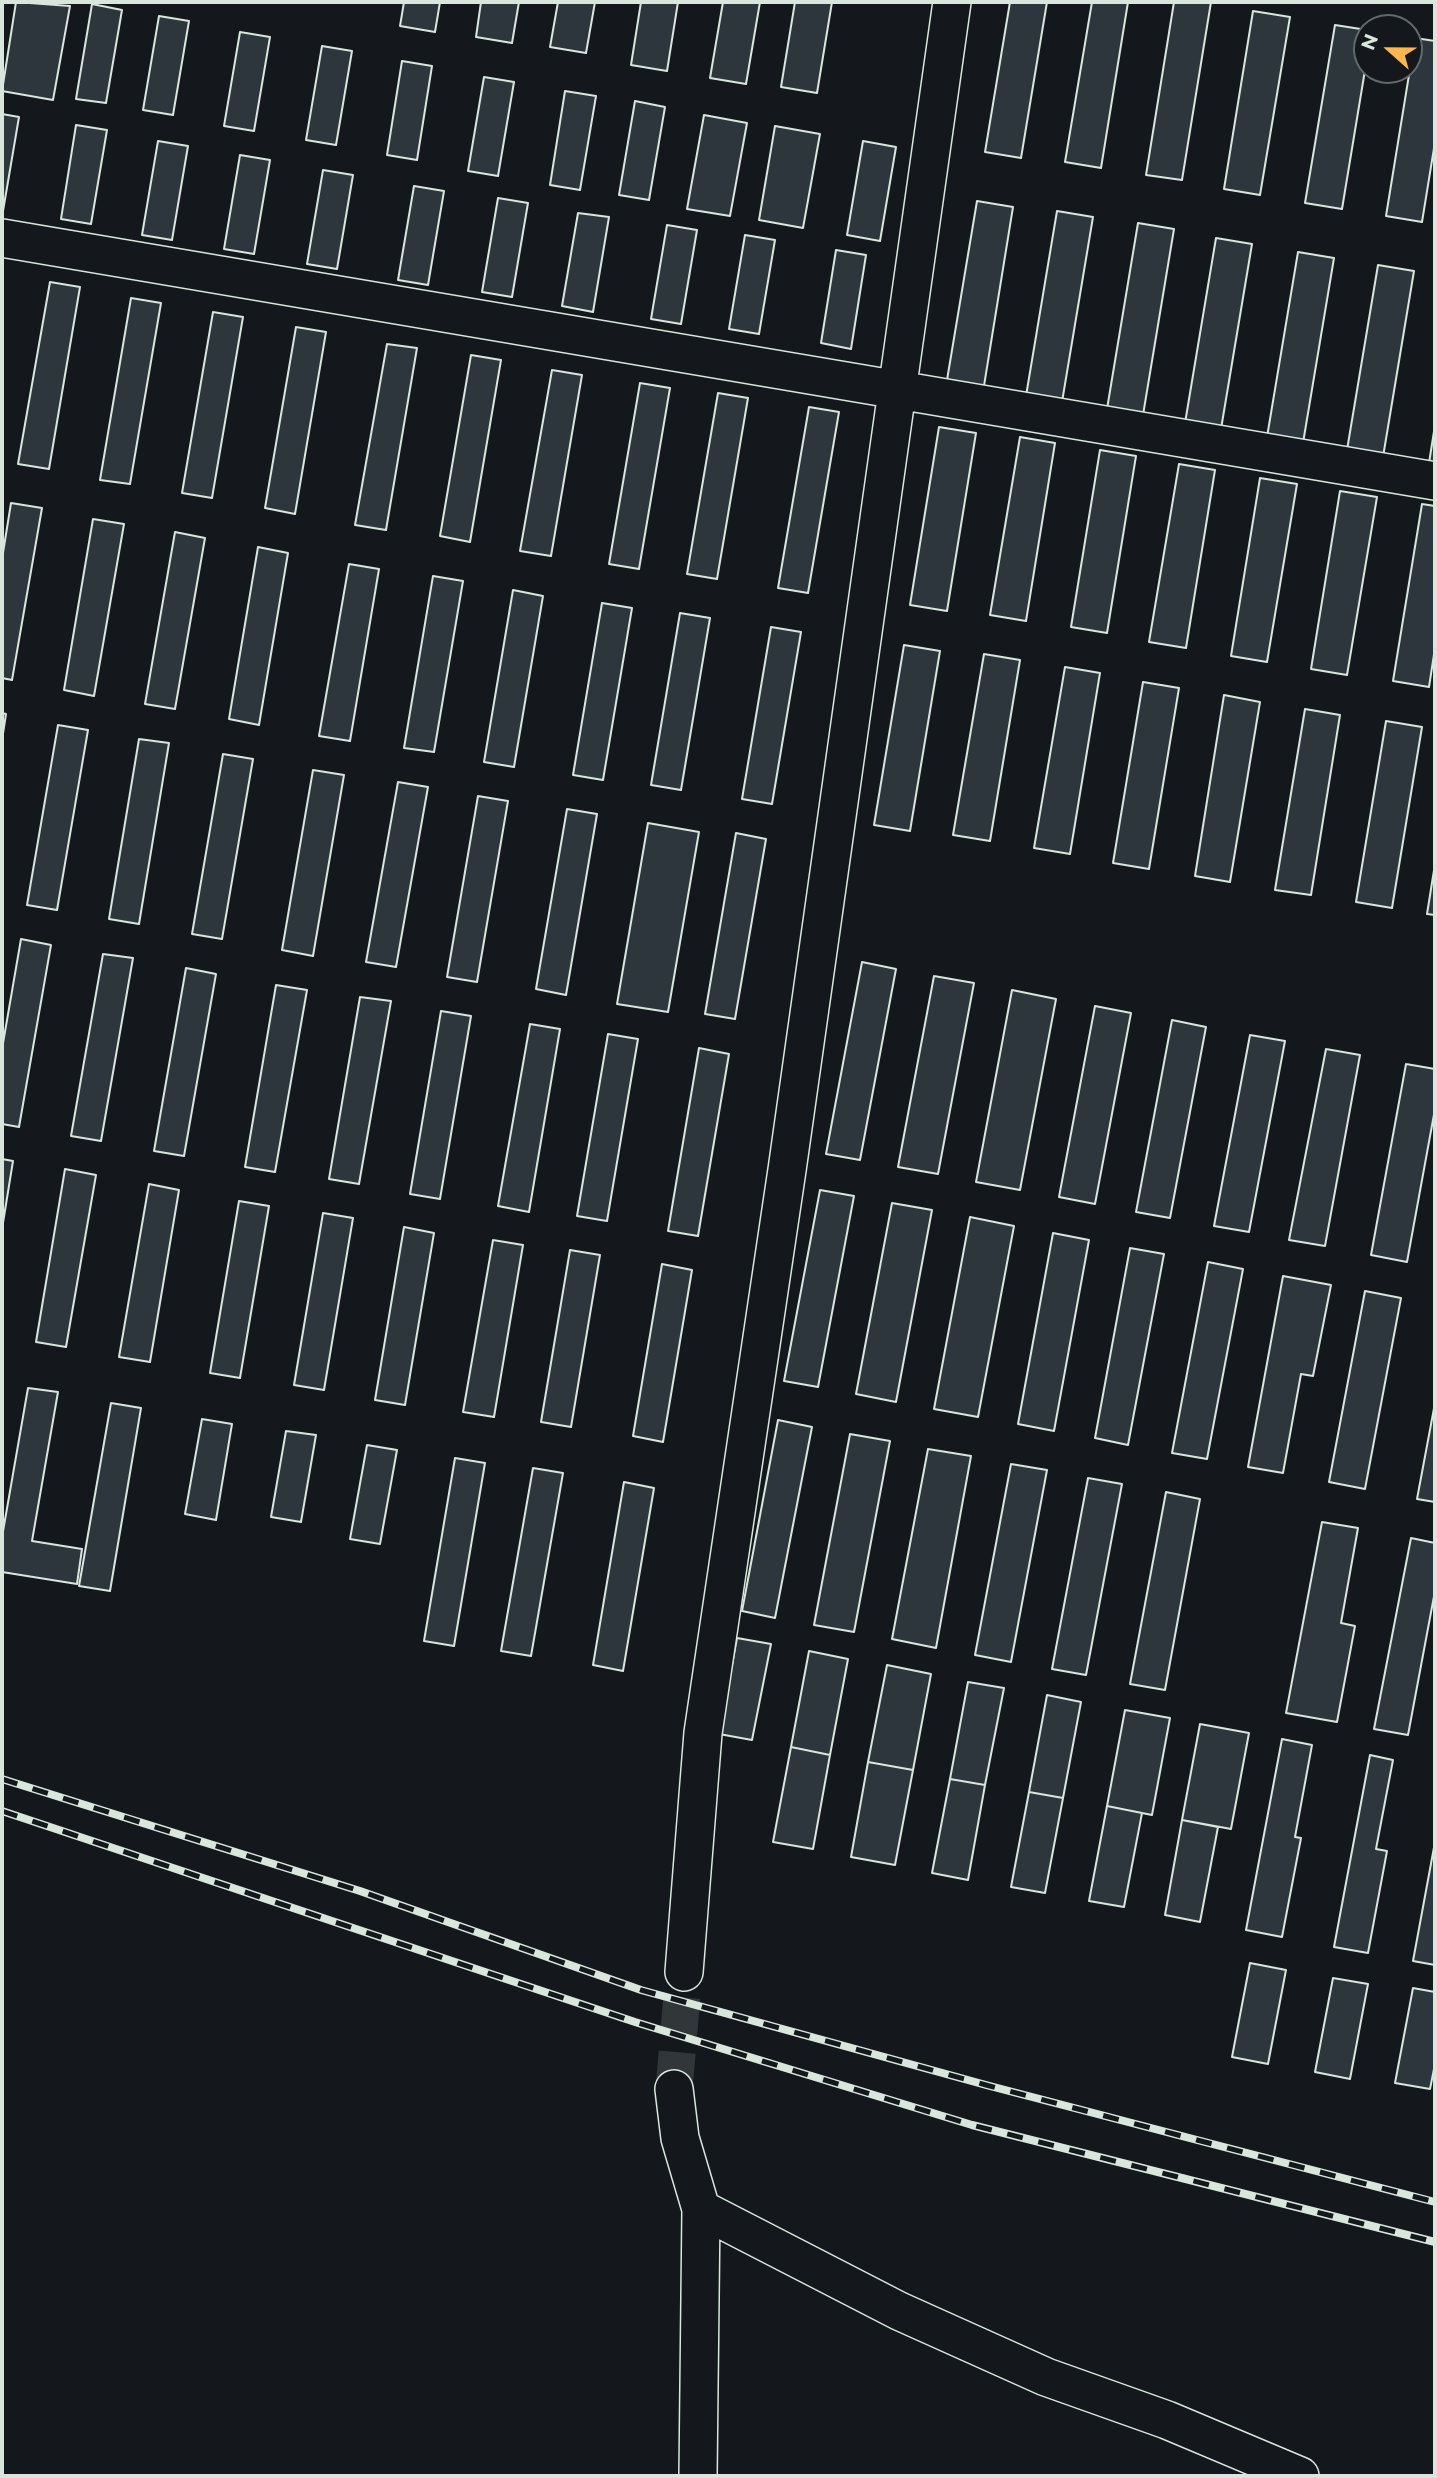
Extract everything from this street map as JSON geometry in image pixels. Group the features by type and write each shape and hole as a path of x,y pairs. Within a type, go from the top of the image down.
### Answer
{"street":[{"path":"684,1972 704,1733 787,1170 952,2"},
{"path":"2,238 1435,481"},
{"path":"674,2089 680,2138 701,2209 698,2476"},
{"path":"701,2209 898,2311 1046,2377 1167,2420 1300,2476"}],"building":[{"path":"16,2 70,6 53,100 2,91"},
{"path":"404,2 440,2 435,32 400,26"},
{"path":"481,2 519,2 512,43 476,37"},
{"path":"558,2 595,2 586,53 550,47"},
{"path":"641,2 678,2 667,71 631,65"},
{"path":"723,2 760,2 746,84 710,78"},
{"path":"795,2 832,2 817,93 781,87"},
{"path":"1010,2 1047,2 1021,158 985,152"},
{"path":"1092,2 1128,2 1101,168 1065,162"},
{"path":"1174,2 1211,2 1182,180 1146,175"},
{"path":"92,4 122,10 106,103 76,99"},
{"path":"1253,11 1290,17 1260,195 1224,189"},
{"path":"159,16 189,21 173,115 143,110"},
{"path":"1335,25 1353,28 1353,84 1363,84 1342,209 1305,203"},
{"path":"240,32 270,37 254,131 224,126"},
{"path":"1423,39 1435,41 1435,142 1422,222 1386,216 1408,84 1423,84"},
{"path":"322,46 352,51 336,145 306,140"},
{"path":"402,61 432,66 417,160 387,155"},
{"path":"484,77 514,82 498,176 468,171"},
{"path":"565,91 596,96 580,190 550,185"},
{"path":"635,101 665,107 649,200 619,195"},
{"path":"2,114 19,117 3,211 2,211"},
{"path":"704,115 747,123 730,216 687,209"},
{"path":"76,125 107,130 91,224 61,219"},
{"path":"775,126 820,134 803,228 759,220"},
{"path":"158,141 188,146 172,240 142,235"},
{"path":"863,141 896,147 880,241 847,235"},
{"path":"240,155 270,160 254,254 224,249"},
{"path":"323,170 353,175 337,269 307,264"},
{"path":"414,186 444,191 428,285 398,280"},
{"path":"498,198 528,203 512,297 482,292"},
{"path":"977,201 1013,207 983,392 946,386"},
{"path":"1057,211 1093,217 1062,402 1026,396"},
{"path":"578,213 609,217 593,312 562,306"},
{"path":"1138,223 1174,229 1143,415 1107,409"},
{"path":"667,225 697,230 681,324 651,319"},
{"path":"745,235 775,240 759,334 729,329"},
{"path":"1216,238 1252,244 1221,429 1185,423"},
{"path":"836,250 866,255 851,349 821,343"},
{"path":"1298,252 1334,258 1303,443 1267,437"},
{"path":"1378,265 1414,271 1383,457 1347,450"},
{"path":"50,282 80,287 49,469 18,464"},
{"path":"131,298 161,303 130,484 100,480"},
{"path":"213,312 243,317 212,498 182,493"},
{"path":"296,327 326,332 295,514 265,508"},
{"path":"387,344 417,348 386,530 355,525"},
{"path":"471,355 501,360 470,542 440,536"},
{"path":"552,370 582,375 551,556 520,551"},
{"path":"640,383 670,388 639,569 609,564"},
{"path":"718,393 748,398 717,579 687,574"},
{"path":"809,407 839,412 808,593 778,588"},
{"path":"1435,425 1435,464 1429,463"},
{"path":"939,427 976,433 947,611 910,605"},
{"path":"1020,437 1055,443 1026,621 990,615"},
{"path":"1100,450 1136,456 1107,633 1071,627"},
{"path":"1179,464 1215,470 1186,648 1149,642"},
{"path":"1260,478 1297,484 1267,662 1231,656"},
{"path":"1340,491 1377,497 1347,675 1311,669"},
{"path":"11,503 42,508 12,680 2,678 2,559"},
{"path":"1422,504 1435,506 1435,648 1429,687 1393,681"},
{"path":"93,519 124,524 94,696 64,690"},
{"path":"175,532 205,538 175,709 145,704"},
{"path":"258,547 288,553 259,725 229,719"},
{"path":"349,564 379,569 350,741 319,736"},
{"path":"433,576 463,581 434,752 404,748"},
{"path":"513,590 543,596 514,767 484,762"},
{"path":"602,603 632,608 603,780 573,775"},
{"path":"680,613 710,618 681,790 651,785"},
{"path":"771,627 801,632 772,804 742,799"},
{"path":"904,645 940,651 910,831 874,825"},
{"path":"984,654 1020,660 990,841 953,835"},
{"path":"1065,667 1100,673 1070,854 1034,848"},
{"path":"1143,682 1179,688 1149,869 1113,863"},
{"path":"1224,695 1260,702 1230,882 1195,876"},
{"path":"1305,709 1340,715 1311,895 1275,890"},
{"path":"2,713 6,714 2,740"},
{"path":"1386,721 1422,727 1392,908 1356,902"},
{"path":"58,725 88,730 57,910 27,905"},
{"path":"139,739 169,743 139,924 109,919"},
{"path":"223,754 253,759 222,939 192,934"},
{"path":"313,770 344,775 313,956 282,950"},
{"path":"398,782 428,787 396,967 366,962"},
{"path":"478,796 508,801 477,982 447,977"},
{"path":"567,809 597,814 566,995 536,989"},
{"path":"648,823 699,832 668,1012 617,1004"},
{"path":"736,833 766,839 735,1019 705,1014"},
{"path":"1435,864 1435,915 1427,914"},
{"path":"21,939 51,945 19,1127 2,1124 2,1049"},
{"path":"103,954 133,958 101,1141 71,1136"},
{"path":"862,962 896,969 860,1160 826,1154"},
{"path":"186,968 216,974 184,1156 154,1151"},
{"path":"934,976 974,983 938,1174 898,1167"},
{"path":"276,985 307,990 275,1172 245,1167"},
{"path":"1012,990 1056,999 1020,1190 976,1182"},
{"path":"360,997 391,1001 359,1184 329,1179"},
{"path":"1095,1006 1131,1013 1095,1204 1059,1197"},
{"path":"441,1011 471,1016 440,1199 410,1194"},
{"path":"1172,1020 1206,1027 1170,1218 1136,1212"},
{"path":"530,1024 560,1029 529,1212 498,1206"},
{"path":"608,1034 638,1039 607,1221 577,1216"},
{"path":"1250,1035 1285,1041 1249,1232 1214,1226"},
{"path":"699,1048 729,1054 698,1236 668,1231"},
{"path":"1326,1049 1360,1055 1325,1246 1289,1240"},
{"path":"1406,1064 1435,1069 1435,1109 1407,1262 1371,1255"},
{"path":"2,1159 13,1161 2,1229"},
{"path":"65,1169 96,1175 66,1347 36,1342"},
{"path":"149,1184 179,1190 150,1362 119,1357"},
{"path":"820,1190 854,1196 818,1387 784,1381"},
{"path":"239,1201 269,1206 240,1378 210,1373"},
{"path":"892,1203 932,1210 896,1402 856,1394"},
{"path":"323,1213 353,1218 324,1390 294,1385"},
{"path":"970,1217 1014,1226 978,1417 934,1409"},
{"path":"404,1227 434,1233 405,1405 375,1400"},
{"path":"1053,1233 1089,1240 1054,1431 1018,1424"},
{"path":"493,1240 523,1245 494,1417 463,1412"},
{"path":"1130,1248 1164,1254 1128,1445 1095,1438"},
{"path":"570,1250 600,1255 571,1427 541,1422"},
{"path":"1208,1262 1243,1269 1207,1459 1172,1453"},
{"path":"662,1264 692,1270 663,1442 633,1436"},
{"path":"1283,1276 1331,1285 1313,1376 1301,1374 1283,1473 1248,1467"},
{"path":"1365,1291 1401,1298 1365,1489 1329,1482"},
{"path":"28,1388 58,1392 32,1541 82,1549 77,1584 2,1572 2,1537"},
{"path":"111,1403 141,1408 110,1591 79,1586"},
{"path":"1435,1403 1435,1502 1417,1499"},
{"path":"202,1419 232,1424 216,1520 185,1514"},
{"path":"778,1420 812,1427 775,1618 742,1611"},
{"path":"286,1431 316,1435 301,1522 271,1517"},
{"path":"850,1434 890,1441 854,1632 814,1625"},
{"path":"367,1445 397,1450 380,1544 350,1539"},
{"path":"928,1449 971,1456 936,1648 892,1639"},
{"path":"455,1458 485,1463 454,1646 424,1641"},
{"path":"1011,1464 1047,1470 1011,1662 975,1655"},
{"path":"533,1468 563,1473 531,1656 501,1651"},
{"path":"1088,1478 1122,1484 1086,1675 1052,1669"},
{"path":"624,1482 654,1488 623,1671 593,1665"},
{"path":"1166,1492 1200,1499 1165,1690 1130,1684"},
{"path":"1322,1522 1358,1528 1341,1623 1355,1626 1337,1722 1286,1713"},
{"path":"1411,1538 1435,1543 1435,1591 1408,1735 1374,1729"},
{"path":"737,1638 771,1644 752,1740 719,1734"},
{"path":"809,1651 848,1659 830,1755 791,1747"},
{"path":"887,1665 931,1674 913,1770 868,1762"},
{"path":"968,1682 1004,1688 985,1785 950,1779"},
{"path":"1047,1695 1081,1702 1063,1798 1029,1792"},
{"path":"1125,1710 1170,1718 1152,1815 1107,1806"},
{"path":"1200,1724 1249,1733 1231,1829 1182,1820"},
{"path":"1282,1739 1312,1745 1295,1837 1301,1838 1282,1937 1246,1930"},
{"path":"791,1747 830,1755 813,1849 773,1842"},
{"path":"1370,1755 1393,1760 1376,1849 1387,1851 1368,1953 1334,1947"},
{"path":"868,1762 913,1770 895,1865 851,1857"},
{"path":"950,1779 985,1785 968,1880 932,1873"},
{"path":"1029,1792 1063,1798 1045,1893 1011,1887"},
{"path":"1107,1806 1142,1813 1124,1907 1089,1901"},
{"path":"1182,1820 1218,1827 1200,1922 1165,1915"},
{"path":"1435,1842 1435,1965 1413,1961"},
{"path":"1250,1963 1286,1970 1268,2064 1232,2057"},
{"path":"1333,1978 1368,1984 1350,2079 1315,2072"},
{"path":"1413,1988 1435,1992 1435,2064 1430,2089 1395,2083"}],"tunnel":[{"path":"674,2089 684,1972"}],"railway":[{"path":"2,1779 360,1891 641,1990 986,2085 1435,2202"},
{"path":"2,1811 635,2022 972,2125 1435,2242"}]}
